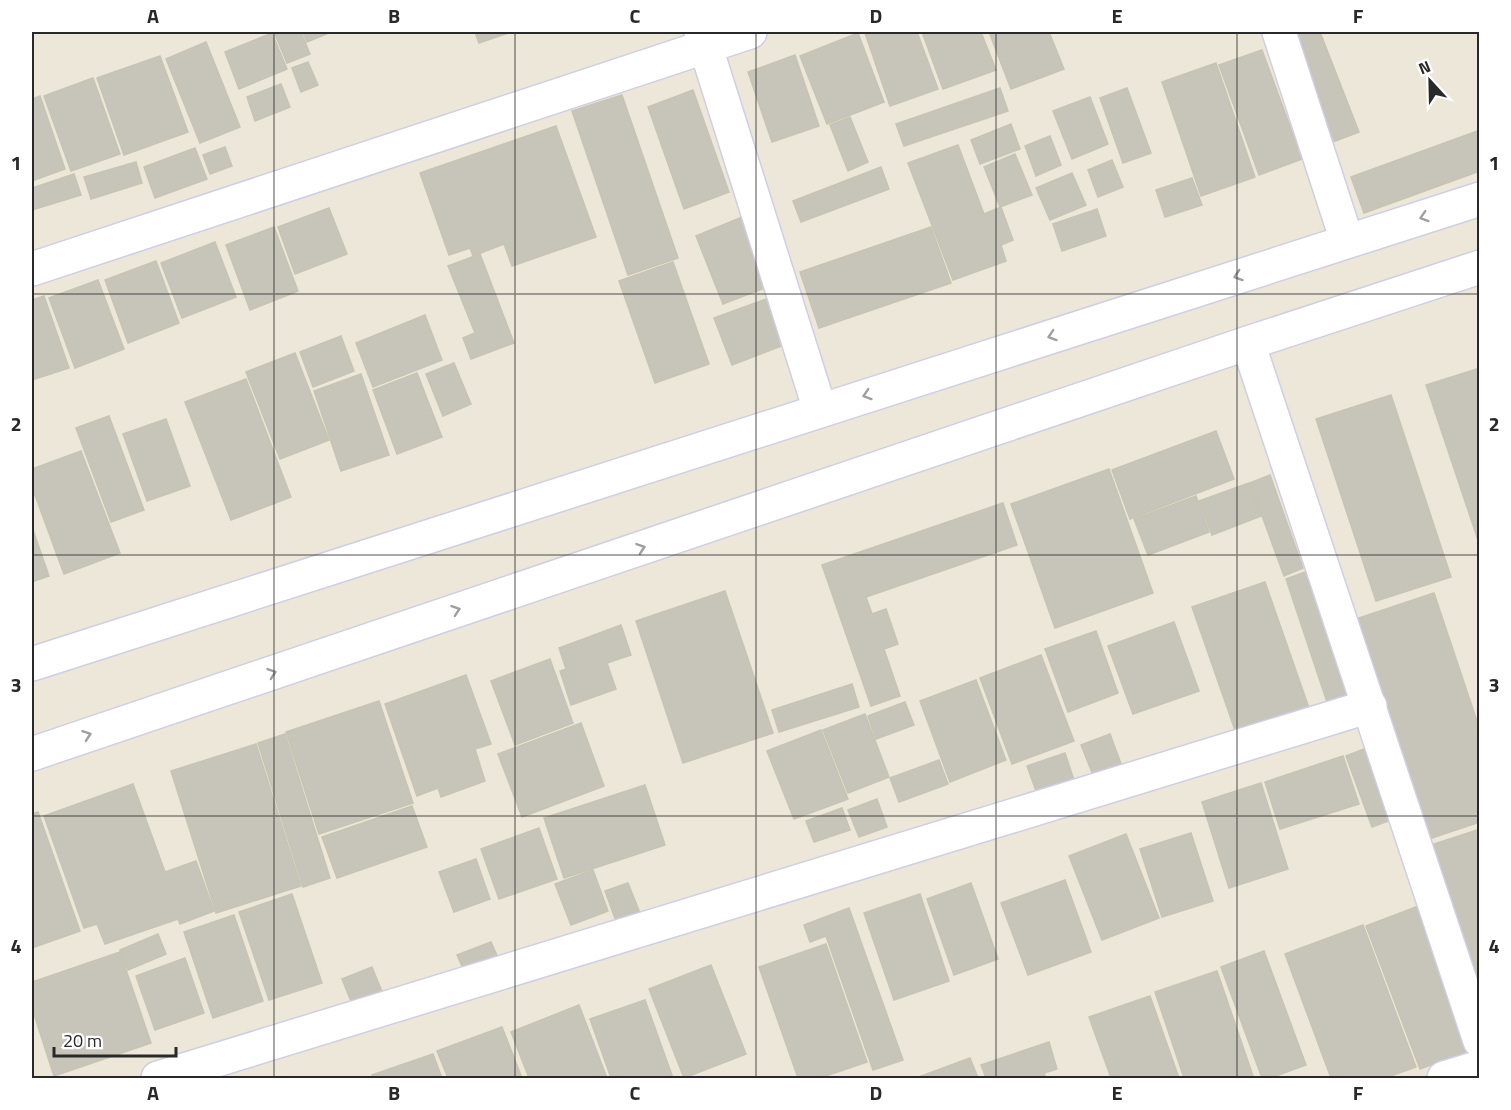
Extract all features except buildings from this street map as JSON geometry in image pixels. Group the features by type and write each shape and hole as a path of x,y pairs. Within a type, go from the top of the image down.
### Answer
{"street":[{"path":"32,269 704,39 750,32"},
{"path":"1280,32 1347,241"},
{"path":"704,39 820,410"},
{"path":"32,664 1479,199"},
{"path":"32,754 1479,267"},
{"path":"1248,343 1479,1041"},
{"path":"158,1078 1370,706"},
{"path":"1444,1078 1479,1067"}]}
